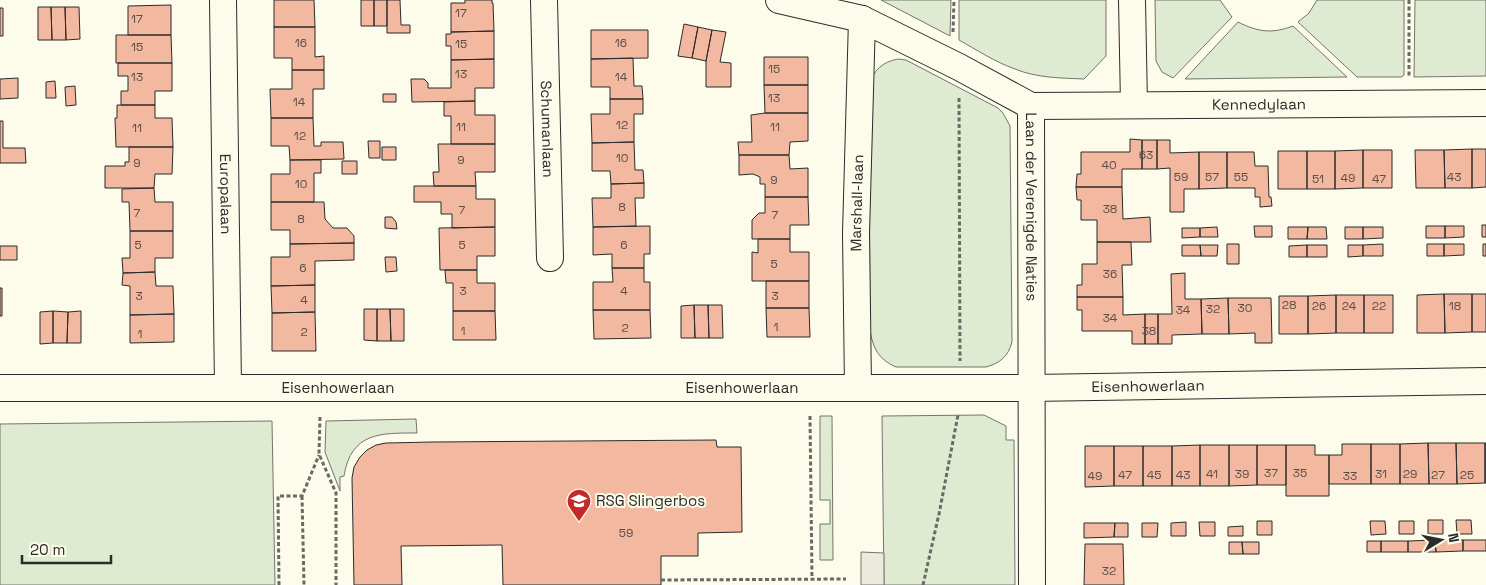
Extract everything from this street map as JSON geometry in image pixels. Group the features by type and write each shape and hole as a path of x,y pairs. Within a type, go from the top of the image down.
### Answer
{"street":[{"name":"Europalaan","path":"223,0 228,388"},
{"name":"Schumanlaan","path":"544,0 550,258"},
{"name":"Laan der Verenigde Naties","path":"779,0 862,19 959,67 1031,106 1032,585"},
{"path":"1132,0 1134,105"},
{"name":"Marshall-laan","path":"858,388 856,233 862,19"},
{"name":"Kennedylaan","path":"1031,106 1486,103"},
{"name":"Eisenhowerlaan","path":"0,388 1031,388 1486,380"}],"path":[{"path":"1409,0 1409,103"},
{"path":"923,585 953,440 960,388 959,67"},
{"path":"304,585 302,496 319,454 322,388"},
{"path":"810,388 812,579"},
{"path":"319,454 336,493 336,585"},
{"path":"279,585 278,496 302,496"},
{"path":"661,580 846,579"}],"green space":[{"path":"881,0 951,0 950,36"},
{"path":"959,0 1106,0 1106,56 1084,79 1040,76 1015,69 959,40"},
{"path":"1155,0 1220,0 1232,17 1173,78 1162,72 1156,61"},
{"path":"1317,0 1404,0 1404,75 1401,77 1357,77 1298,22 1309,13"},
{"path":"1415,0 1486,0 1486,76 1414,77"},
{"path":"1238,22 1265,31 1293,26 1347,77 1185,79"},
{"path":"898,59 906,60 998,108 1010,126 1012,342 1003,359 986,367 896,367 881,357 873,342 870,330 869,85 873,75 879,68 887,62"},
{"path":"984,415 1006,426 1006,440 1014,440 1015,585 884,585 882,416"},
{"path":"820,416 832,416 833,560 820,560 820,524 830,524 830,500 820,500"},
{"path":"416,419 417,433 380,435 361,443 353,451 344,476 340,477 340,491 325,452 326,421"},
{"path":"272,421 275,585 0,585 0,424"}],"shaded area":[{"path":"861,552 884,553 884,585 861,585"}],"building":[{"path":"274,0 314,0 315,27 274,27"},
{"path":"361,0 374,0 374,26 361,26"},
{"path":"374,0 387,0 387,26 374,26"},
{"path":"387,0 400,0 401,25 410,25 410,33 387,33"},
{"path":"465,0 492,0 494,31 451,32 451,3 465,3"},
{"path":"171,5 171,35 128,35 128,6"},
{"path":"38,7 51,7 52,40 38,40"},
{"path":"51,7 65,7 66,40 52,40"},
{"path":"65,7 79,7 80,39 66,40"},
{"path":"0,8 3,8 3,36 0,36"},
{"path":"684,24 698,27 692,58 678,56"},
{"path":"274,27 315,27 315,57 324,56 324,70 292,70 292,58 274,58"},
{"path":"698,27 712,30 706,61 692,58"},
{"path":"591,30 648,30 648,58 591,59"},
{"path":"712,30 726,32 720,62 731,63 731,87 706,87 706,61"},
{"path":"494,31 494,59 451,60 451,46 446,46 446,34 451,34 451,32"},
{"path":"116,35 171,35 172,63 116,63"},
{"path":"764,57 808,57 808,85 764,85"},
{"path":"633,58 634,86 642,86 643,99 610,99 610,87 591,87 591,59"},
{"path":"494,59 494,88 475,88 475,101 412,102 411,79 424,79 428,83 428,88 451,88 451,60"},
{"path":"118,63 172,63 172,91 155,91 155,105 121,105 121,91 128,91 128,76 118,76"},
{"path":"292,70 324,70 324,89 313,89 313,118 271,118 270,89 292,89"},
{"path":"18,78 18,98 0,99 0,79"},
{"path":"55,81 56,98 46,98 46,82"},
{"path":"764,85 808,85 808,113 765,113"},
{"path":"75,86 76,105 66,106 65,87"},
{"path":"383,94 396,94 396,102 383,102"},
{"path":"610,99 643,99 643,114 634,114 634,142 592,143 591,114 610,114"},
{"path":"475,101 475,115 495,115 495,144 451,144 451,116 444,116 444,102"},
{"path":"117,105 155,105 155,118 172,118 173,147 116,147 115,118 117,118"},
{"path":"765,113 808,113 808,141 790,142 789,155 739,155 738,142 752,142 751,115"},
{"path":"271,118 313,118 314,146 321,146 321,142 343,142 344,159 290,160 289,146 271,146"},
{"path":"0,121 3,121 3,148 25,148 26,163 0,163"},
{"path":"1130,139 1142,140 1142,169 1122,169 1122,187 1076,187 1077,174 1081,174 1081,152 1130,152"},
{"path":"1142,140 1157,140 1157,169 1142,169"},
{"path":"1157,140 1170,140 1170,153 1199,152 1199,189 1184,189 1184,212 1170,212 1170,168 1157,169"},
{"path":"368,141 380,141 380,158 369,158"},
{"path":"634,142 635,170 643,170 644,183 611,184 610,171 592,171 592,143"},
{"path":"438,144 495,144 495,172 475,172 476,186 434,186 433,172 439,172"},
{"path":"129,147 173,147 172,174 155,174 154,188 105,188 105,166 125,166 125,162 129,162"},
{"path":"382,147 396,147 396,160 382,160"},
{"path":"1472,149 1486,149 1486,187 1472,188"},
{"path":"1472,149 1472,188 1445,188 1444,150"},
{"path":"1363,150 1392,150 1392,188 1363,188"},
{"path":"1363,150 1363,188 1335,189 1335,151"},
{"path":"1415,150 1444,150 1445,188 1416,188"},
{"path":"1278,151 1307,151 1307,189 1278,189"},
{"path":"1307,151 1335,151 1335,189 1307,189"},
{"path":"1199,152 1227,152 1227,188 1199,189"},
{"path":"1227,152 1254,152 1255,166 1268,166 1269,197 1271,197 1272,206 1260,207 1260,197 1255,197 1255,188 1227,188"},
{"path":"739,155 789,155 790,169 808,168 808,197 765,197 765,184 760,184 760,177 753,174 739,175"},
{"path":"290,160 321,160 321,173 314,173 314,202 271,202 271,174 290,174"},
{"path":"342,161 357,161 357,174 342,174"},
{"path":"644,183 644,198 635,198 636,226 593,227 592,198 611,198 611,184"},
{"path":"414,186 476,186 476,199 495,199 495,227 452,228 452,214 441,214 441,202 414,202"},
{"path":"1076,187 1122,187 1123,219 1150,217 1151,242 1097,242 1097,220 1081,220 1081,200 1077,200"},
{"path":"154,188 155,202 173,202 173,231 130,231 129,202 122,202 122,189"},
{"path":"765,197 808,197 809,225 790,225 790,239 752,239 752,220 759,213 765,213"},
{"path":"271,202 324,202 325,219 333,228 347,228 354,236 354,243 290,244 290,230 271,230"},
{"path":"385,217 392,217 396,222 397,229 385,228"},
{"path":"1482,225 1486,225 1486,237 1482,237"},
{"path":"650,226 650,254 644,254 644,268 612,268 612,254 593,255 593,227"},
{"path":"1254,226 1272,226 1272,237 1255,237"},
{"path":"1426,226 1445,226 1445,238 1426,238"},
{"path":"1445,226 1464,226 1464,237 1445,238"},
{"path":"495,227 495,256 477,256 477,270 440,270 439,228"},
{"path":"1217,227 1218,237 1200,237 1200,228"},
{"path":"1288,227 1308,227 1307,239 1288,239"},
{"path":"1308,227 1326,227 1327,239 1307,239"},
{"path":"1345,227 1363,227 1363,239 1345,239"},
{"path":"1363,227 1383,227 1383,238 1363,239"},
{"path":"1182,228 1200,228 1200,237 1182,238"},
{"path":"130,231 173,231 173,258 155,258 155,272 123,273 122,258 130,258"},
{"path":"758,239 790,239 790,252 809,252 809,281 752,281 752,252 758,253"},
{"path":"1097,242 1131,242 1132,265 1122,265 1123,297 1077,297 1077,285 1082,285 1082,264 1097,264"},
{"path":"354,243 354,260 315,261 315,285 271,286 271,257 290,257 290,244"},
{"path":"1227,244 1239,244 1239,264 1227,264"},
{"path":"1383,244 1383,256 1363,256 1363,245"},
{"path":"1427,244 1444,244 1444,256 1427,256"},
{"path":"1444,244 1464,244 1464,255 1444,256"},
{"path":"1483,244 1486,244 1486,256 1483,256"},
{"path":"1182,245 1200,245 1201,256 1182,256"},
{"path":"1200,245 1218,245 1217,256 1201,256"},
{"path":"1307,245 1307,257 1289,257 1289,246"},
{"path":"1307,245 1327,245 1327,257 1307,257"},
{"path":"1348,245 1363,245 1363,256 1348,257"},
{"path":"0,246 17,246 17,260 0,260"},
{"path":"385,257 396,257 397,271 386,272"},
{"path":"612,268 644,268 644,282 650,282 650,310 593,310 593,282 613,282"},
{"path":"445,270 477,270 477,283 495,283 495,311 453,311 453,283 446,283"},
{"path":"155,272 156,286 173,286 174,314 130,315 130,286 122,285 123,273"},
{"path":"1185,273 1185,299 1201,299 1202,334 1172,335 1172,344 1158,344 1158,314 1172,314 1171,274"},
{"path":"766,281 809,281 809,308 766,308"},
{"path":"315,285 315,312 272,313 271,286"},
{"path":"0,288 2,288 2,316 0,316"},
{"path":"1444,294 1472,294 1472,332 1445,333"},
{"path":"1444,294 1445,333 1417,333 1417,295"},
{"path":"1472,294 1486,294 1486,332 1472,332"},
{"path":"1336,295 1336,333 1308,334 1308,296"},
{"path":"1336,295 1364,295 1364,333 1336,333"},
{"path":"1364,295 1393,295 1393,333 1364,333"},
{"path":"1279,296 1308,296 1308,334 1279,334"},
{"path":"1077,297 1123,297 1123,315 1145,314 1145,344 1132,344 1132,331 1082,331 1082,310 1077,310"},
{"path":"1228,298 1229,334 1202,334 1201,299"},
{"path":"1228,298 1271,298 1272,343 1255,343 1255,333 1229,334"},
{"path":"694,305 695,338 681,338 681,306"},
{"path":"694,305 708,305 709,338 695,338"},
{"path":"708,305 722,305 723,338 709,338"},
{"path":"766,308 809,308 810,337 767,337"},
{"path":"364,309 377,309 377,341 364,340"},
{"path":"377,309 390,309 391,341 377,341"},
{"path":"390,309 404,309 404,341 391,341"},
{"path":"593,310 650,310 651,338 594,339"},
{"path":"53,311 68,312 67,343 53,343"},
{"path":"53,311 53,343 40,344 40,312"},
{"path":"81,311 81,343 67,343 68,312"},
{"path":"453,311 495,311 496,340 453,340"},
{"path":"315,312 316,351 272,351 272,313"},
{"path":"174,314 174,342 130,343 130,315"},
{"path":"1145,314 1158,314 1158,344 1145,344"},
{"path":"716,440 717,447 741,447 742,532 698,533 698,556 661,556 661,585 503,585 502,545 401,546 402,585 354,585 352,478 354,467 360,457 376,445 433,442"},
{"path":"1428,443 1429,484 1400,484 1400,444"},
{"path":"1428,443 1456,443 1457,484 1429,484"},
{"path":"1456,443 1485,443 1485,483 1457,484"},
{"path":"1486,443 1486,483 1485,483"},
{"path":"1342,444 1371,444 1371,484 1329,484 1329,455 1342,455"},
{"path":"1371,444 1400,444 1400,484 1371,484"},
{"path":"1200,445 1200,486 1172,486 1172,446"},
{"path":"1200,445 1229,445 1229,486 1200,486"},
{"path":"1229,445 1257,445 1257,485 1229,486"},
{"path":"1257,445 1286,445 1286,485 1257,485"},
{"path":"1286,445 1315,445 1315,455 1329,455 1329,496 1286,496"},
{"path":"1085,446 1114,446 1114,486 1085,487"},
{"path":"1114,446 1143,446 1143,486 1114,486"},
{"path":"1143,446 1172,446 1172,486 1143,486"},
{"path":"1428,520 1443,520 1443,534 1428,534"},
{"path":"1456,520 1471,520 1472,534 1457,534"},
{"path":"1257,521 1272,521 1272,535 1257,535"},
{"path":"1370,521 1385,521 1386,534 1371,535"},
{"path":"1399,521 1414,521 1414,534 1399,534"},
{"path":"1186,522 1186,536 1171,536 1171,523"},
{"path":"1199,522 1215,522 1215,536 1200,536"},
{"path":"1084,523 1115,523 1114,537 1084,538"},
{"path":"1115,523 1128,523 1128,537 1114,537"},
{"path":"1142,523 1158,523 1157,537 1142,537"},
{"path":"1243,526 1243,536 1228,536 1228,527"},
{"path":"1435,540 1463,540 1463,551 1436,552"},
{"path":"1435,540 1436,552 1408,552 1408,541"},
{"path":"1463,540 1486,540 1486,551 1463,551"},
{"path":"1367,541 1381,541 1381,552 1367,552"},
{"path":"1381,541 1408,541 1408,552 1381,552"},
{"path":"1229,542 1242,542 1243,554 1229,554"},
{"path":"1242,542 1259,542 1259,554 1243,554"},
{"path":"1085,544 1123,544 1124,585 1084,585"}],"place":[{"name":"RSG Slingerbos","path":"579,522"}]}
